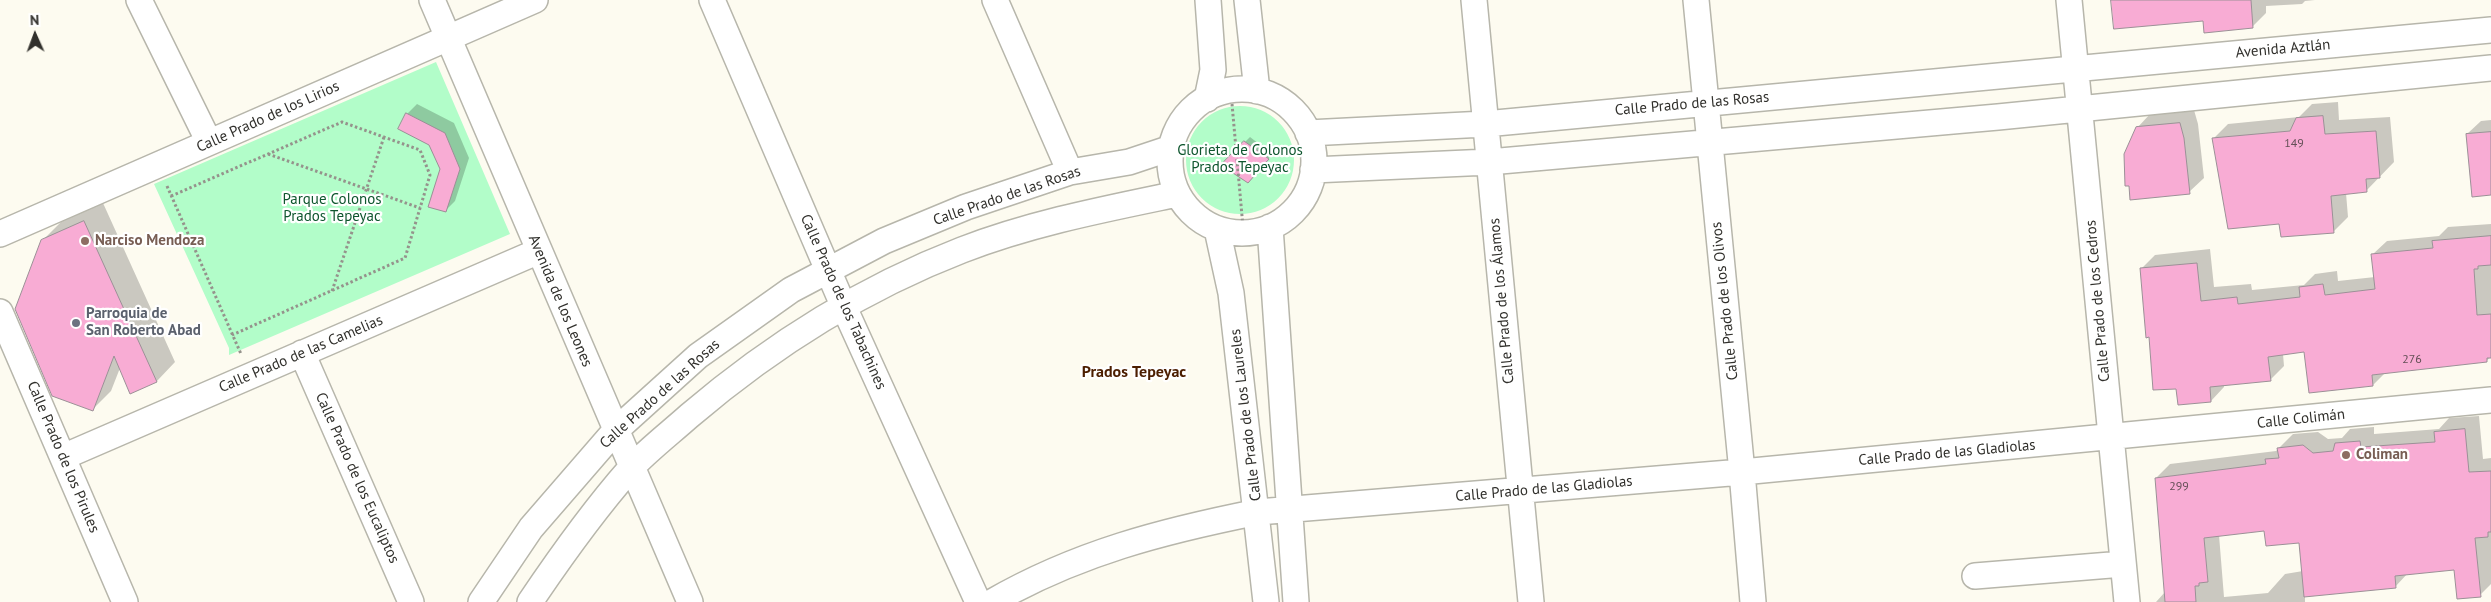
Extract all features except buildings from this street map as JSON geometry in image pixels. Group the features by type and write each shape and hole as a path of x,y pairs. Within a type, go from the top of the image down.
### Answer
{"street":[{"path":"139,0 209,142"},
{"name":"Avenida de los Leones","path":"432,0 615,431 690,602"},
{"name":"Calle Prado de los Lirios","path":"0,234 536,0"},
{"name":"Calle Prado de los Tabachines","path":"712,0 843,305 978,602"},
{"path":"996,0 1070,172"},
{"path":"1206,99 1213,70 1208,0"},
{"path":"1246,0 1257,91"},
{"name":"Calle Prado de los Álamos","path":"1474,0 1531,602"},
{"name":"Calle Prado de los Olivos","path":"1696,0 1753,602"},
{"name":"Calle Prado de los Cedros","path":"2069,0 2127,602"},
{"name":"Avenida Aztlán","path":"2076,68 2491,30"},
{"name":"Calle Prado de las Rosas","path":"1308,133 1485,124 2076,68"},
{"path":"1313,170 1489,162 2080,109 2491,68"},
{"path":"1231,90 1257,91 1270,95 1288,106 1302,121 1308,133 1313,151 1313,170 1306,194 1300,204 1291,214 1270,227 1244,233 1217,229 1194,215 1177,194 1170,164 1171,148 1175,133 1183,119 1206,99 1231,90"},
{"name":"Calle Prado de las Rosas","path":"481,602 531,528 615,431 698,356 783,295 828,269 884,241 966,207 1070,172 1129,162 1171,148"},
{"path":"530,602 565,549 632,468 721,389 780,344 843,305 902,275 954,253 1025,229 1076,215 1177,194"},
{"name":"Calle Prado de los Laureles","path":"1270,227 1288,510 1296,602"},
{"name":"Calle Prado de los Laureles","path":"1217,229 1231,293 1258,512 1266,602"},
{"name":"Calle Prado de las Camelias","path":"63,457 539,252"},
{"name":"Calle Prado de los Pirules","path":"0,312 125,602"},
{"name":"Calle Prado de los Eucaliptos","path":"302,353 411,602"},
{"name":"Calle Colimán","path":"2111,437 2491,400"},
{"name":"Calle Prado de las Gladiolas","path":"992,602 1014,589 1097,552 1182,528 1258,512 1742,472 2111,437"},
{"path":"1975,576 2123,564"}],"path":[{"path":"1231,90 1244,233"},
{"path":"171,196 342,122 420,150 430,175 405,258 232,335"},
{"path":"332,290 384,137"},
{"path":"268,154 420,208"},
{"path":"158,165 250,376"}],"green space":[{"name":"Parque Colonos Prados Tepeyac","path":"436,62 510,234 229,355 229,348 154,184"},
{"name":"Glorieta de Colonos Prados Tepeyac","path":"1240,106 1261,110 1278,122 1290,139 1294,160 1290,181 1278,198 1261,210 1240,214 1219,210 1202,198 1190,181 1186,160 1190,139 1202,122 1219,110"}],"place":[{"name":"Narciso Mendoza","path":"85,241"},
{"name":"Parroquia de San Roberto Abad","path":"76,323"},
{"name":"Coliman","path":"2346,455"}],"district":[{"name":"Prados Tepeyac","path":"1134,372"}]}
